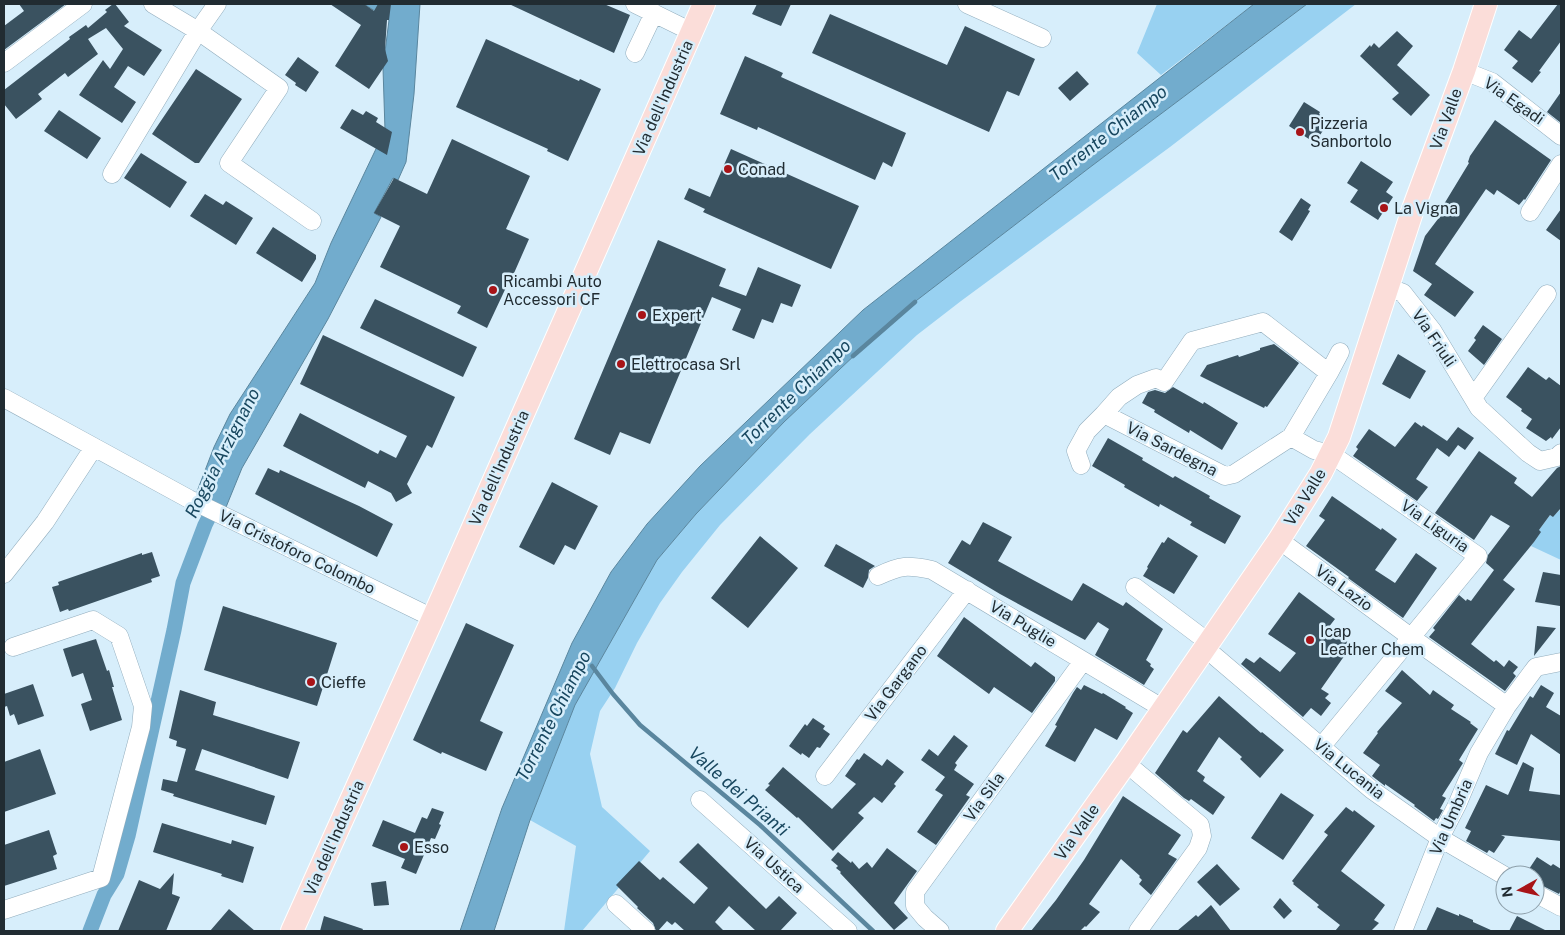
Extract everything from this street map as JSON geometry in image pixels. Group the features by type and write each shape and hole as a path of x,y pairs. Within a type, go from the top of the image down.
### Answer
{"main road":[{"name":"Via dell'Industria","path":"292,931 433,618 704,4"},
{"name":"Via Valle","path":"1007,931 1126,763 1278,540 1331,454 1339,437 1413,210 1464,71 1486,4"}],"street":[{"path":"4,63 83,4"},
{"path":"153,4 198,31 279,88 229,163 312,221"},
{"path":"112,174 198,31 218,4"},
{"path":"635,4 692,32"},
{"path":"967,4 1042,38"},
{"path":"635,53 654,13"},
{"name":"Via Egadi","path":"1464,71 1492,82 1561,136"},
{"path":"1530,212 1561,164"},
{"name":"Via Friuli","path":"1387,287 1403,293 1426,323 1479,408 1534,457 1540,460 1557,457 1561,453"},
{"path":"1473,398 1547,294"},
{"name":"Via Sardegna","path":"1081,465 1076,451 1087,431 1119,397 1137,385 1156,378 1164,382 1192,341 1263,322 1329,373"},
{"name":"Via Sardegna","path":"1104,414 1225,476 1234,474 1290,437 1340,352"},
{"name":"Via Cristoforo Colombo","path":"4,398 189,499 433,618"},
{"path":"1290,437 1314,450 1331,454"},
{"path":"4,574 45,522 94,446"},
{"name":"Via Liguria","path":"1331,454 1478,556 1412,638"},
{"name":"Via Lazio","path":"1278,540 1507,706"},
{"name":"Via Puglie","path":"878,576 894,568 910,565 932,570 1162,708"},
{"name":"Via Lucania","path":"1135,587 1206,645 1372,790 1440,838 1495,870"},
{"name":"Via Gargano","path":"825,776 967,590"},
{"path":"4,910 101,878 141,727 143,706 119,636 93,620 14,647"},
{"path":"1321,747 1412,638"},
{"name":"Via Sila","path":"940,931 915,906 915,892 1083,661"},
{"name":"Via Umbria","path":"1402,931 1440,838 1457,805 1479,753 1507,706 1536,667 1561,662"},
{"path":"1126,763 1200,825 1202,836 1198,848 1138,931"},
{"name":"Via Ustica","path":"700,800 848,931"},
{"path":"1545,898 1561,907"},
{"path":"616,904 646,931"}],"shaded area":[{"path":"1157,4 1254,4 1161,75 1137,53"},
{"path":"1307,4 1356,4 1170,147 917,335 810,434 720,525 682,572 660,603 637,643 615,688 600,711 590,754 602,807 650,851 582,931 564,931 576,846 530,820 575,705 657,560 696,514 784,422 895,317"},
{"path":"1561,509 1561,560 1531,546 1540,533 1539,530 1550,515 1553,516"}],"water":[{"path":"364,4 420,4 414,94 406,162 398,180 393,178 374,213 381,217 328,319 242,468 222,517 193,502 214,447 230,414 315,283 331,243 385,130 383,68 389,20"},
{"path":"1254,4 1307,4 895,317 784,422 696,514 657,560 575,705 530,820 494,931 460,931 502,808 572,643 611,572 647,524 700,466 863,310"}],"building":[{"path":"19,4 66,4 4,50 4,26 24,11"},
{"path":"113,4 129,22 124,26 162,50 144,76 128,66 114,87 136,102 122,123 79,95 103,60 110,69 123,49 106,28 88,39 98,54 68,77 65,73 38,94 42,99 16,119 4,104 4,90 70,39 69,37 86,25 88,28 107,12 105,10"},
{"path":"330,4 364,4 374,11 378,4 391,4 389,20 387,20 385,49 388,61 369,89 335,66 361,25"},
{"path":"509,4 604,4 630,15 614,53"},
{"path":"757,4 791,4 781,26 752,14"},
{"path":"1558,4 1561,4 1561,41 1532,83 1512,68 1518,61 1504,50 1519,30 1531,39"},
{"path":"830,14 947,65 965,26 1035,59 1019,96 1007,91 989,132 812,53"},
{"path":"1397,31 1413,46 1397,65 1430,95 1411,116 1392,99 1399,93 1360,56 1374,43 1379,48"},
{"path":"486,39 601,89 568,161 547,151 548,149 456,107"},
{"path":"745,56 783,73 781,77 906,133 892,167 883,162 875,180 758,127 757,130 720,114"},
{"path":"298,57 319,72 306,92 285,75"},
{"path":"196,69 242,99 199,163 195,163 152,134"},
{"path":"1077,71 1089,84 1070,101 1058,88"},
{"path":"1561,92 1561,123 1547,112"},
{"path":"1304,102 1320,112 1319,114 1329,121 1315,143 1289,126"},
{"path":"352,109 363,115 366,111 378,118 376,122 392,132 387,155 340,128"},
{"path":"59,110 101,138 87,159 44,131"},
{"path":"1495,120 1551,160 1525,200 1519,205 1497,190 1494,195 1486,189 1435,264 1474,292 1455,317 1424,295 1432,284 1413,271 1425,236 1441,215 1438,214 1469,163 1470,156"},
{"path":"452,139 530,176 506,229 529,239 487,328 457,313 461,306 380,267 400,226 374,213 394,178 427,194"},
{"path":"731,149 859,206 831,269 703,212 705,209 684,199 689,188 710,197"},
{"path":"141,153 187,182 170,208 124,178"},
{"path":"1361,161 1393,182 1386,192 1393,197 1378,220 1350,202 1358,190 1347,183"},
{"path":"205,194 223,205 226,201 253,218 236,245 190,216"},
{"path":"1301,198 1311,205 1308,210 1310,211 1292,241 1279,232"},
{"path":"1561,209 1561,241 1546,230"},
{"path":"273,227 316,255 316,259 302,282 256,253"},
{"path":"658,240 726,269 719,286 746,296 758,267 801,285 792,307 781,303 773,323 762,319 754,339 732,330 741,309 712,297 650,444 620,432 610,455 574,439"},
{"path":"375,299 477,347 463,377 360,328"},
{"path":"1483,325 1502,339 1484,365 1468,351"},
{"path":"323,335 455,397 432,448 427,445 407,484 412,493 396,502 391,493 368,481 365,488 283,446 300,413 378,454 380,450 396,458 407,436 300,384"},
{"path":"1274,344 1299,363 1267,407 1265,406 1264,408 1200,376 1207,365 1238,355 1239,357"},
{"path":"1398,354 1426,371 1410,399 1382,384"},
{"path":"1528,367 1546,380 1549,377 1561,386 1561,427 1552,439 1551,437 1546,441 1526,428 1532,419 1506,397"},
{"path":"1173,387 1203,404 1204,402 1238,423 1222,450 1190,430 1189,433 1142,403 1148,392 1155,390 1165,393"},
{"path":"1415,422 1422,427 1423,425 1447,441 1458,427 1474,438 1465,450 1458,445 1449,457 1437,448 1416,479 1428,487 1417,501 1353,456 1358,449 1356,447 1369,429 1395,447"},
{"path":"1108,438 1143,458 1142,460 1173,478 1175,476 1241,516 1225,544 1190,525 1192,522 1160,504 1159,507 1092,466"},
{"path":"1479,451 1517,478 1514,483 1532,497 1557,468 1561,466 1561,508 1553,517 1550,515 1539,530 1541,532 1534,542 1503,580 1515,589 1471,644 1494,662 1496,660 1504,667 1509,660 1518,667 1513,673 1516,676 1505,691 1429,637 1435,630 1433,628 1459,595 1466,601 1467,599 1471,601 1494,570 1486,563 1488,555 1510,526 1491,515 1474,540 1435,513"},
{"path":"268,468 279,473 280,470 359,506 393,524 377,557 255,494"},
{"path":"552,482 598,506 575,550 565,545 554,565 519,547"},
{"path":"1332,496 1397,539 1375,570 1395,583 1416,553 1437,568 1403,618 1306,546 1325,520 1319,516"},
{"path":"983,522 1012,537 998,561 1072,601 1083,583 1123,606 1126,602 1163,629 1146,660 1154,669 1144,685 1095,655 1109,629 1098,622 1085,640 1000,594 948,563 962,540 970,545"},
{"path":"760,536 798,568 748,628 711,598"},
{"path":"1168,537 1198,556 1174,594 1143,576 1162,542 1164,543"},
{"path":"836,544 875,566 869,570 868,578 863,588 824,566"},
{"path":"152,552 160,576 151,579 152,582 69,611 68,609 60,612 52,587 59,585 58,582 142,553 142,555"},
{"path":"1543,572 1561,575 1560,606 1535,602"},
{"path":"1299,592 1335,619 1328,628 1352,645 1321,689 1329,694 1325,698 1331,703 1321,716 1311,708 1303,717 1241,664 1246,658 1254,663 1260,657 1280,672 1296,653 1268,634"},
{"path":"223,606 337,643 317,706 204,670"},
{"path":"964,617 1031,667 1035,662 1055,677 1055,681 1032,713 994,687 989,694 937,656"},
{"path":"466,623 514,645 480,721 503,732 486,771 442,752 441,754 413,740"},
{"path":"1537,626 1556,628 1534,656"},
{"path":"96,639 107,671 109,670 122,720 90,731 81,704 92,700 83,673 72,677 63,649"},
{"path":"1402,670 1430,695 1433,690 1454,705 1451,709 1478,729 1459,760 1463,763 1442,796 1446,798 1440,809 1443,810 1438,819 1436,818 1434,821 1415,805 1372,776 1380,765 1363,753 1377,732 1402,703 1385,691"},
{"path":"33,684 44,716 18,725 14,714 10,716 7,706 4,707 4,694"},
{"path":"1084,685 1103,693 1133,713 1117,740 1095,728 1075,762 1045,746 1073,693 1077,687 1081,690"},
{"path":"1541,685 1554,693 1546,707 1561,716 1561,755 1531,734 1517,765 1495,754 1507,730 1509,731 1530,696 1533,698"},
{"path":"180,690 216,702 213,715 300,742 288,779 202,749 195,770 275,796 266,825 173,796 174,794 161,790 163,779 177,782 186,749 176,746 177,741 169,738"},
{"path":"1219,696 1261,733 1284,750 1260,778 1240,759 1242,757 1219,737 1197,771 1205,777 1203,781 1225,797 1213,815 1191,799 1189,801 1184,798 1155,773 1183,730 1187,733"},
{"path":"813,718 825,726 823,729 830,734 820,748 817,747 809,758 802,753 801,755 789,746 805,724 807,726"},
{"path":"954,735 968,746 955,763 957,765 954,770 974,784 966,795 970,797 936,845 917,832 943,795 935,790 945,777 921,760 929,749 938,756"},
{"path":"40,749 56,794 4,812 4,762"},
{"path":"864,753 882,766 887,759 904,772 894,784 896,786 882,803 874,797 858,813 864,818 833,851 798,817 765,790 783,767 832,809 856,784 845,776 857,759 859,760"},
{"path":"1523,762 1534,768 1529,791 1561,795 1561,841 1501,835 1505,837 1494,853 1489,850 1487,853 1466,841 1471,831 1465,828 1486,785 1508,795"},
{"path":"1281,793 1314,815 1283,860 1251,838"},
{"path":"1123,796 1181,835 1168,854 1177,859 1151,895 1139,884 1142,880 1140,876 1121,859 1089,904 1100,912 1086,927 1080,931 1031,931 1084,860"},
{"path":"1346,807 1353,812 1354,810 1375,826 1341,871 1385,905 1374,920 1379,923 1371,931 1335,931 1340,925 1317,907 1319,905 1293,884 1292,881 1328,835 1324,832"},
{"path":"432,808 444,812 439,824 441,825 435,839 431,838 416,874 401,868 405,859 372,846 383,820 415,833 422,817 427,819"},
{"path":"162,823 231,844 232,840 254,847 243,883 221,876 222,874 153,852"},
{"path":"49,830 57,854 53,856 57,869 4,886 4,845"},
{"path":"698,843 766,909 779,896 797,913 780,931 756,931 729,906 715,922 724,931 685,931 675,922 672,925 667,921 656,931 653,923 616,885 639,861 660,880 663,877 694,904 708,888 679,862"},
{"path":"887,848 917,871 894,903 908,918 894,930 840,873 836,868 838,866 831,860 838,852 851,863 852,861 859,869 867,862 872,868"},
{"path":"1537,857 1551,866 1553,864 1561,869 1561,890 1559,894 1545,887 1545,865 1532,865"},
{"path":"1217,864 1240,889 1220,906 1197,882"},
{"path":"174,873 172,894 180,897 166,931 118,931 139,880 160,889"},
{"path":"386,881 389,905 374,906 371,883"},
{"path":"1280,898 1292,911 1284,919 1273,907"},
{"path":"1211,905 1231,931 1177,931 1196,915 1198,917"},
{"path":"1437,907 1473,920 1473,922 1493,931 1426,931"},
{"path":"229,909 255,931 210,931"},
{"path":"324,916 363,929 362,931 320,931"},
{"path":"1517,916 1547,931 1509,931"}],"waterway":[{"name":"Torrente Chiampo","path":"853,356 915,302"},
{"name":"Roggia Arzignano","path":"90,931 104,895 117,874 128,836 183,583 205,525 217,501"},
{"name":"Valle dei Prianti","path":"592,666 640,725 760,825 873,931"}],"place":[{"name":"Pizzeria Sanbortolo","path":"1300,132"},
{"name":"Conad","path":"728,169"},
{"name":"La Vigna","path":"1384,208"},
{"name":"Ricambi Auto Accessori CF","path":"493,290"},
{"name":"Expert","path":"642,315"},
{"name":"Elettrocasa Srl","path":"621,364"},
{"name":"Icap Leather Chem","path":"1310,640"},
{"name":"Cieffe","path":"311,682"},
{"name":"Esso","path":"404,847"}]}
